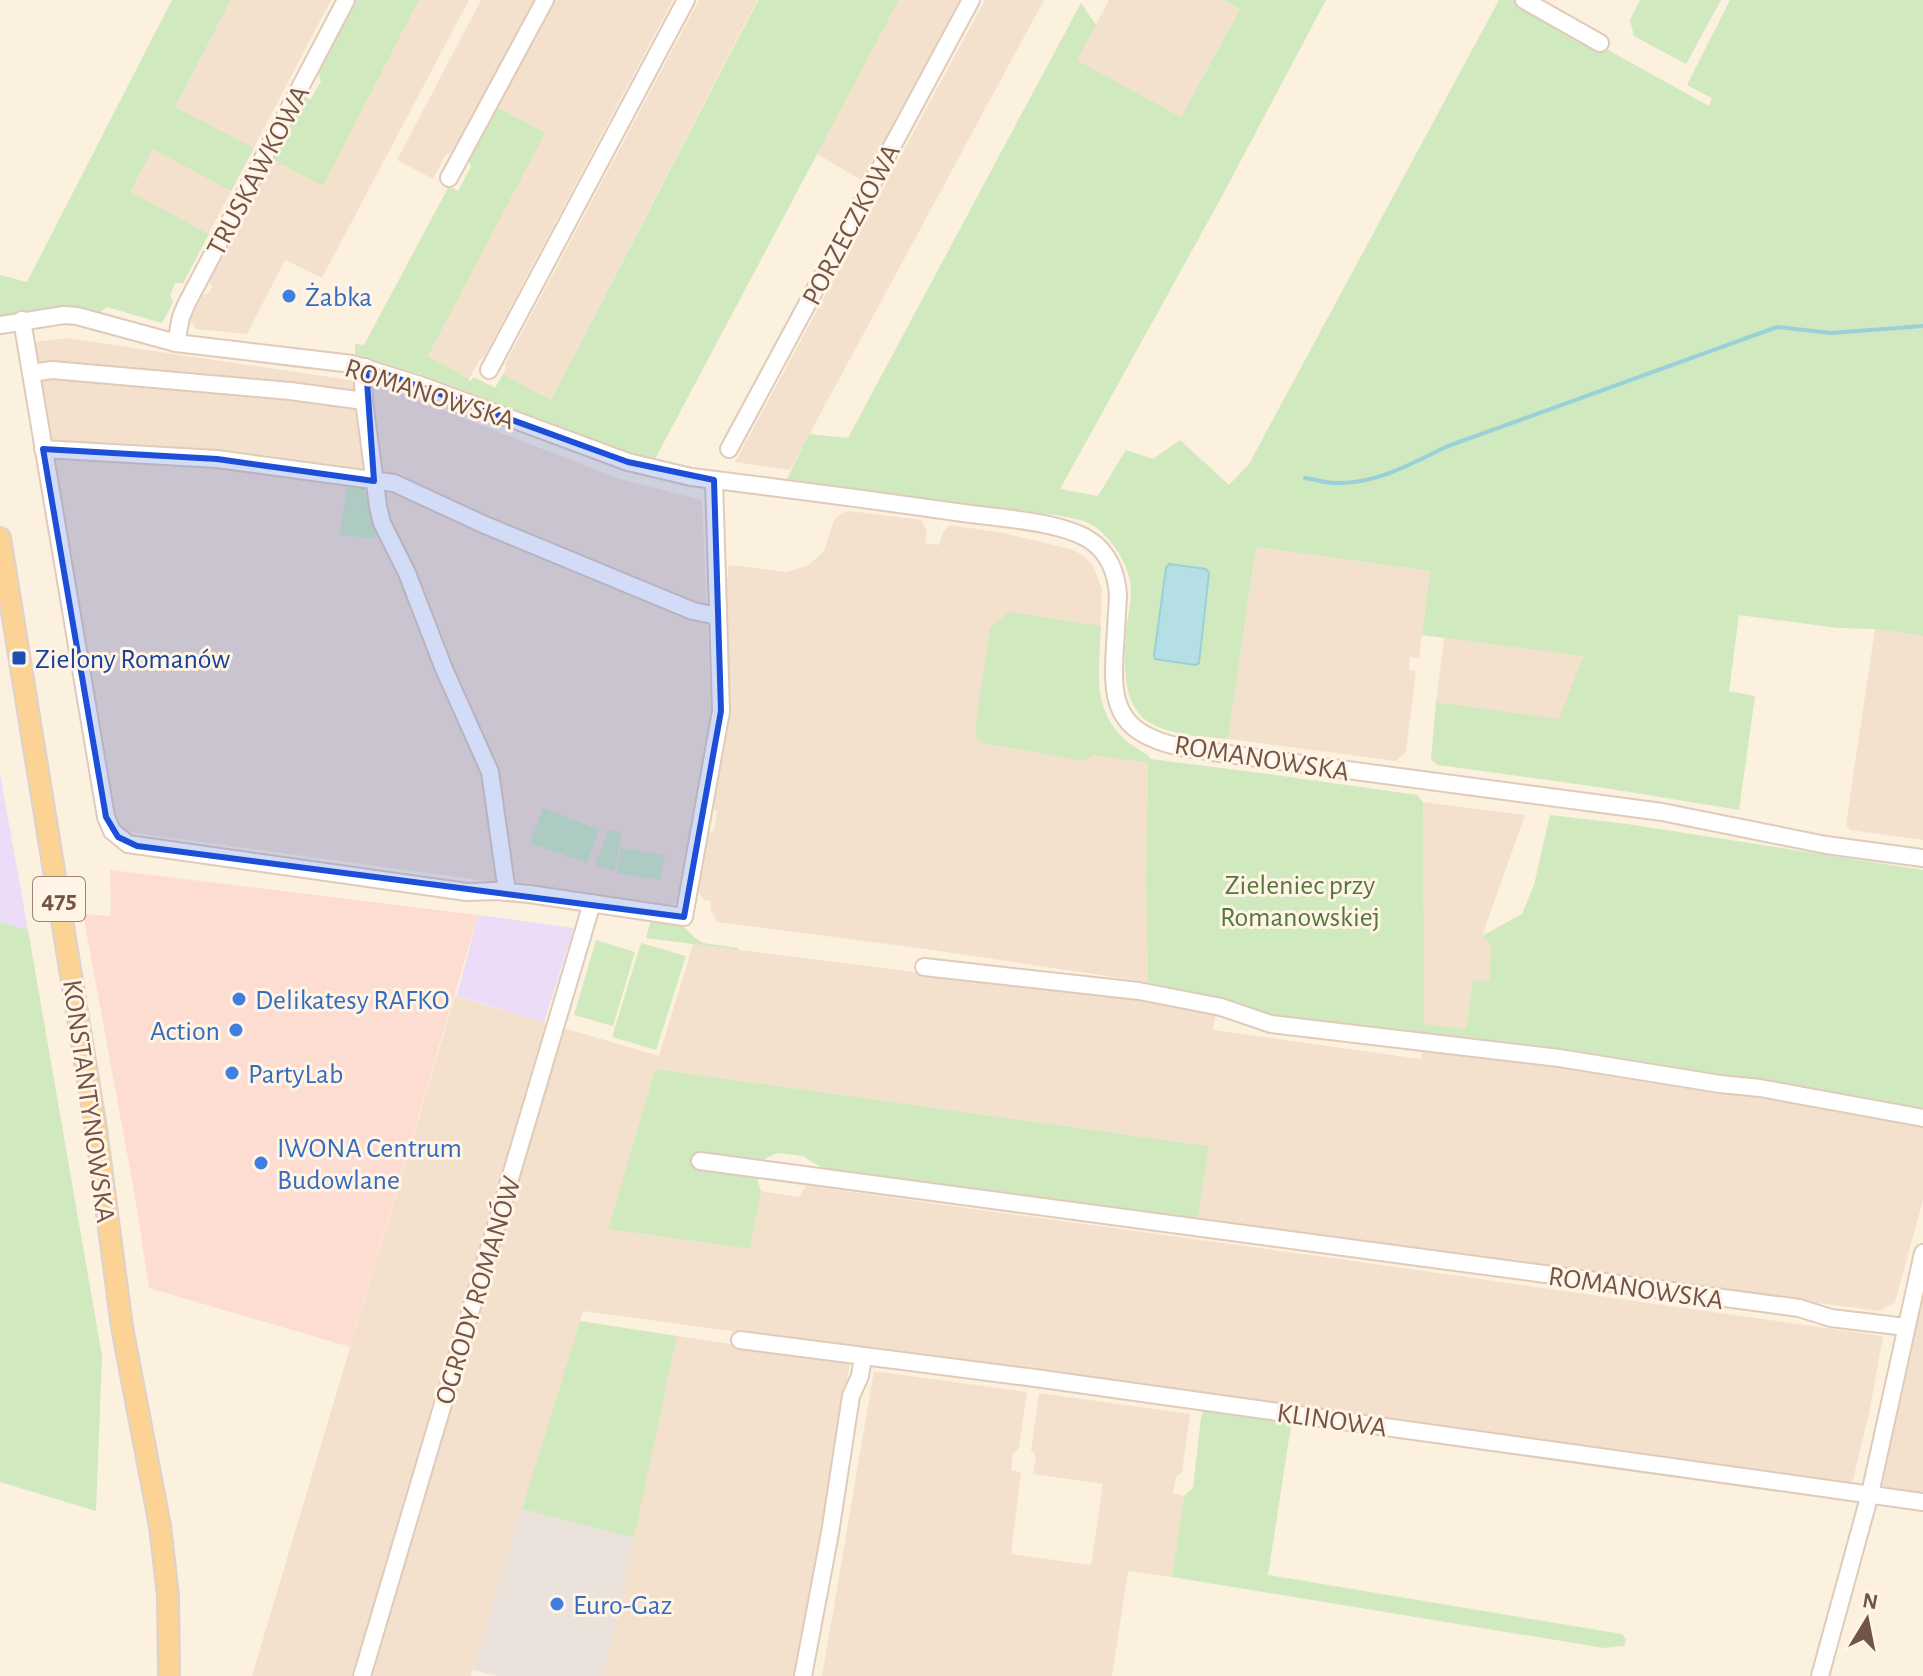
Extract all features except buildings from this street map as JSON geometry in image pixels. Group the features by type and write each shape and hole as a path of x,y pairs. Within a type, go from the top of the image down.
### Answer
{"main road":[{"name":"KONSTANTYNOWSKA","path":"0,538 96,1129 122,1327 160,1526 168,1596 167,1672"}],"street":[{"name":"TRUSKAWKOWA","path":"176,343 187,303 346,0"},
{"path":"449,178 545,0"},
{"path":"489,370 686,0"},
{"name":"PORZECZKOWA","path":"729,449 971,0"},
{"path":"1524,0 1600,43"},
{"name":"ROMANOWSKA","path":"0,325 64,315 77,316 176,343 336,361 366,367 420,385 628,462 666,472 1026,522 1055,527 1086,538 1106,556 1117,582 1113,682 1117,701 1132,725 1155,740 1213,752 1662,812 1815,843 1923,858"},
{"path":"22,320 106,817 112,831 128,844 467,892 507,892 684,917 721,711 714,480"},
{"path":"366,367 364,401 382,523 407,573 444,669 490,772 507,892"},
{"path":"31,373 52,370 290,391 364,401"},
{"path":"43,449 217,459 394,483 485,525 693,611 718,616"},
{"name":"OGRODY ROMANÓW","path":"362,1676 592,903"},
{"path":"924,967 1139,991 1221,1007 1271,1024 1559,1058 1760,1088 1923,1118"},
{"name":"ROMANOWSKA","path":"700,1161 1799,1308 1831,1318 1906,1327"},
{"path":"1820,1676 1870,1494 1923,1253"},
{"name":"KLINOWA","path":"740,1340 1923,1502"},
{"path":"803,1676 830,1533 851,1396 860,1376 863,1357"}],"highlighted area":[{"path":"366,367 628,462 714,480 721,711 684,917 137,846 118,837 106,817 43,449 217,459 374,481"}],"shaded area":[{"path":"231,0 331,0 183,283 175,283 170,295 173,302 162,323 75,297"},
{"path":"419,0 469,0 322,278 285,260 247,334 196,329 190,320 203,295 209,293 212,287 209,282 273,160 323,186"},
{"path":"481,0 534,0 453,152 446,154 433,179 397,160"},
{"path":"554,0 673,0 484,357 469,379 428,356 544,133 497,107"},
{"path":"699,0 757,0 551,400 503,374 505,364"},
{"path":"899,0 960,0 863,181 817,154"},
{"path":"985,0 1044,0 790,470 735,462"},
{"path":"1109,0 1224,0 1240,9 1181,117 1077,60"},
{"path":"67,338 376,384 619,479 702,500 711,716 679,901 670,906 127,832 115,823 35,342"},
{"path":"849,511 921,520 927,531 925,543 939,545 943,532 950,525 1003,533 1074,550 1093,565 1102,589 1101,618 1085,753 1148,763 1148,982 717,922 710,909 711,901 704,900 695,886 703,837 714,830 717,812 711,806 723,587 728,567 786,572 809,565 824,551 834,520"},
{"path":"1256,547 1430,571 1419,658 1410,657 1409,670 1416,671 1406,752 1396,761 1228,739"},
{"path":"1875,629 1923,636 1923,840 1850,830 1846,824"},
{"path":"1444,638 1583,655 1560,720 1436,702"},
{"path":"0,774 28,930 0,922"},
{"path":"1423,802 1525,815 1482,936 1491,946 1489,982 1473,980 1466,1029 1423,1024"},
{"path":"110,870 478,915 350,1347 149,1288 83,914 111,916"},
{"path":"478,915 574,928 544,1022 457,996"},
{"path":"693,944 1217,1010 1213,1030 1421,1059 1422,1051 1525,1060 1923,1123 1923,1200 1895,1302 1880,1311 1197,1223 1209,1146 655,1069 608,1229 750,1249 761,1191 800,1197 807,1186 1883,1336 1853,1480 583,1311 471,1676 252,1676 455,996 659,1056"},
{"path":"1923,1286 1923,1496 1882,1490 1878,1483"},
{"path":"677,1336 850,1362 795,1676 604,1676"},
{"path":"874,1371 1027,1392 1019,1448 1013,1453 1011,1470 1021,1472 1011,1554 1091,1565 1103,1484 1033,1474 1036,1456 1031,1450 1039,1393 1190,1414 1182,1472 1176,1477 1173,1493 1184,1496 1172,1577 1128,1571 1112,1676 822,1676"},
{"name":"Euro-Gaz","path":"522,1509 634,1538 604,1676 498,1676 473,1670"}],"green space":[{"path":"172,0 231,0 175,107 254,148 231,191 153,149 130,192 209,234 183,283 175,283 170,295 173,302 162,323 107,307 99,313 62,308 0,316 0,275 27,282"},
{"path":"357,0 419,0 323,186 273,160 305,98 311,99 321,81 318,74"},
{"path":"758,0 899,0 654,461 420,374 355,355 355,344 364,345 449,186 458,191 471,167 469,160 497,107 545,133 428,356 469,379 469,382 474,377 495,388 503,374 551,400"},
{"path":"1224,0 1326,0 1060,489 1098,496 1126,450 1153,459 1180,440 1229,485 1249,464 1499,0 1516,0 1536,10 1709,106 1712,98 1687,85 1730,0 1923,0 1923,636 1739,615 1729,691 1755,696 1739,810 1438,765 1431,760 1436,702 1559,719 1583,656 1422,635 1430,571 1256,547 1228,739 1186,734 1164,729 1146,720 1132,701 1125,661 1130,581 1117,550 1094,526 1054,515 787,479 809,434 848,438 1081,3 1096,25 1077,60 1181,117 1240,9"},
{"path":"1640,0 1721,0 1686,64 1634,36 1630,20"},
{"path":"347,485 362,487 364,491 376,536 372,539 340,534"},
{"name":"Zieleniec przy Romanowskiej","path":"1009,612 1101,626 1099,684 1107,716 1129,743 1150,759 1417,795 1423,802 1424,1024 1466,1029 1473,980 1489,981 1491,946 1482,936 1522,914 1534,885 1550,815 1923,870 1923,1110 1270,1018 1234,1003 1148,982 1148,763 1093,755 1084,761 982,743 977,739 975,729 990,628"},
{"path":"543,808 599,830 587,863 530,843"},
{"path":"609,829 622,834 614,871 595,865"},
{"path":"621,848 665,855 660,880 617,873"},
{"path":"651,920 681,924 703,943 739,950 646,938"},
{"path":"0,922 28,930 102,1356 96,1511 0,1482"},
{"path":"596,940 635,952 613,1026 574,1015"},
{"path":"641,943 686,956 656,1050 612,1037"},
{"path":"655,1069 1209,1146 1197,1223 822,1168 803,1156 777,1153 763,1160 757,1178 761,1191 750,1249 608,1229"},
{"path":"580,1321 677,1336 634,1538 522,1509"},
{"path":"1205,1409 1292,1419 1268,1575 1622,1634 1626,1639 1624,1646 1604,1648 1172,1577 1184,1496 1193,1488 1201,1417"}],"water":[{"path":"1169,564 1206,569 1209,573 1199,663 1195,665 1155,659 1154,656"}],"waterway":[{"path":"1305,478 1342,483 1384,475 1448,446 1777,327 1831,333 1923,326"}],"place":[{"name":"Żabka","path":"289,296"},
{"name":"Zielony Romanów","path":"19,658"},
{"name":"Delikatesy RAFKO","path":"239,999"},
{"name":"Action","path":"236,1030"},
{"name":"PartyLab","path":"232,1073"},
{"name":"IWONA Centrum Budowlane","path":"261,1163"},
{"name":"Euro-Gaz","path":"557,1604"}]}
